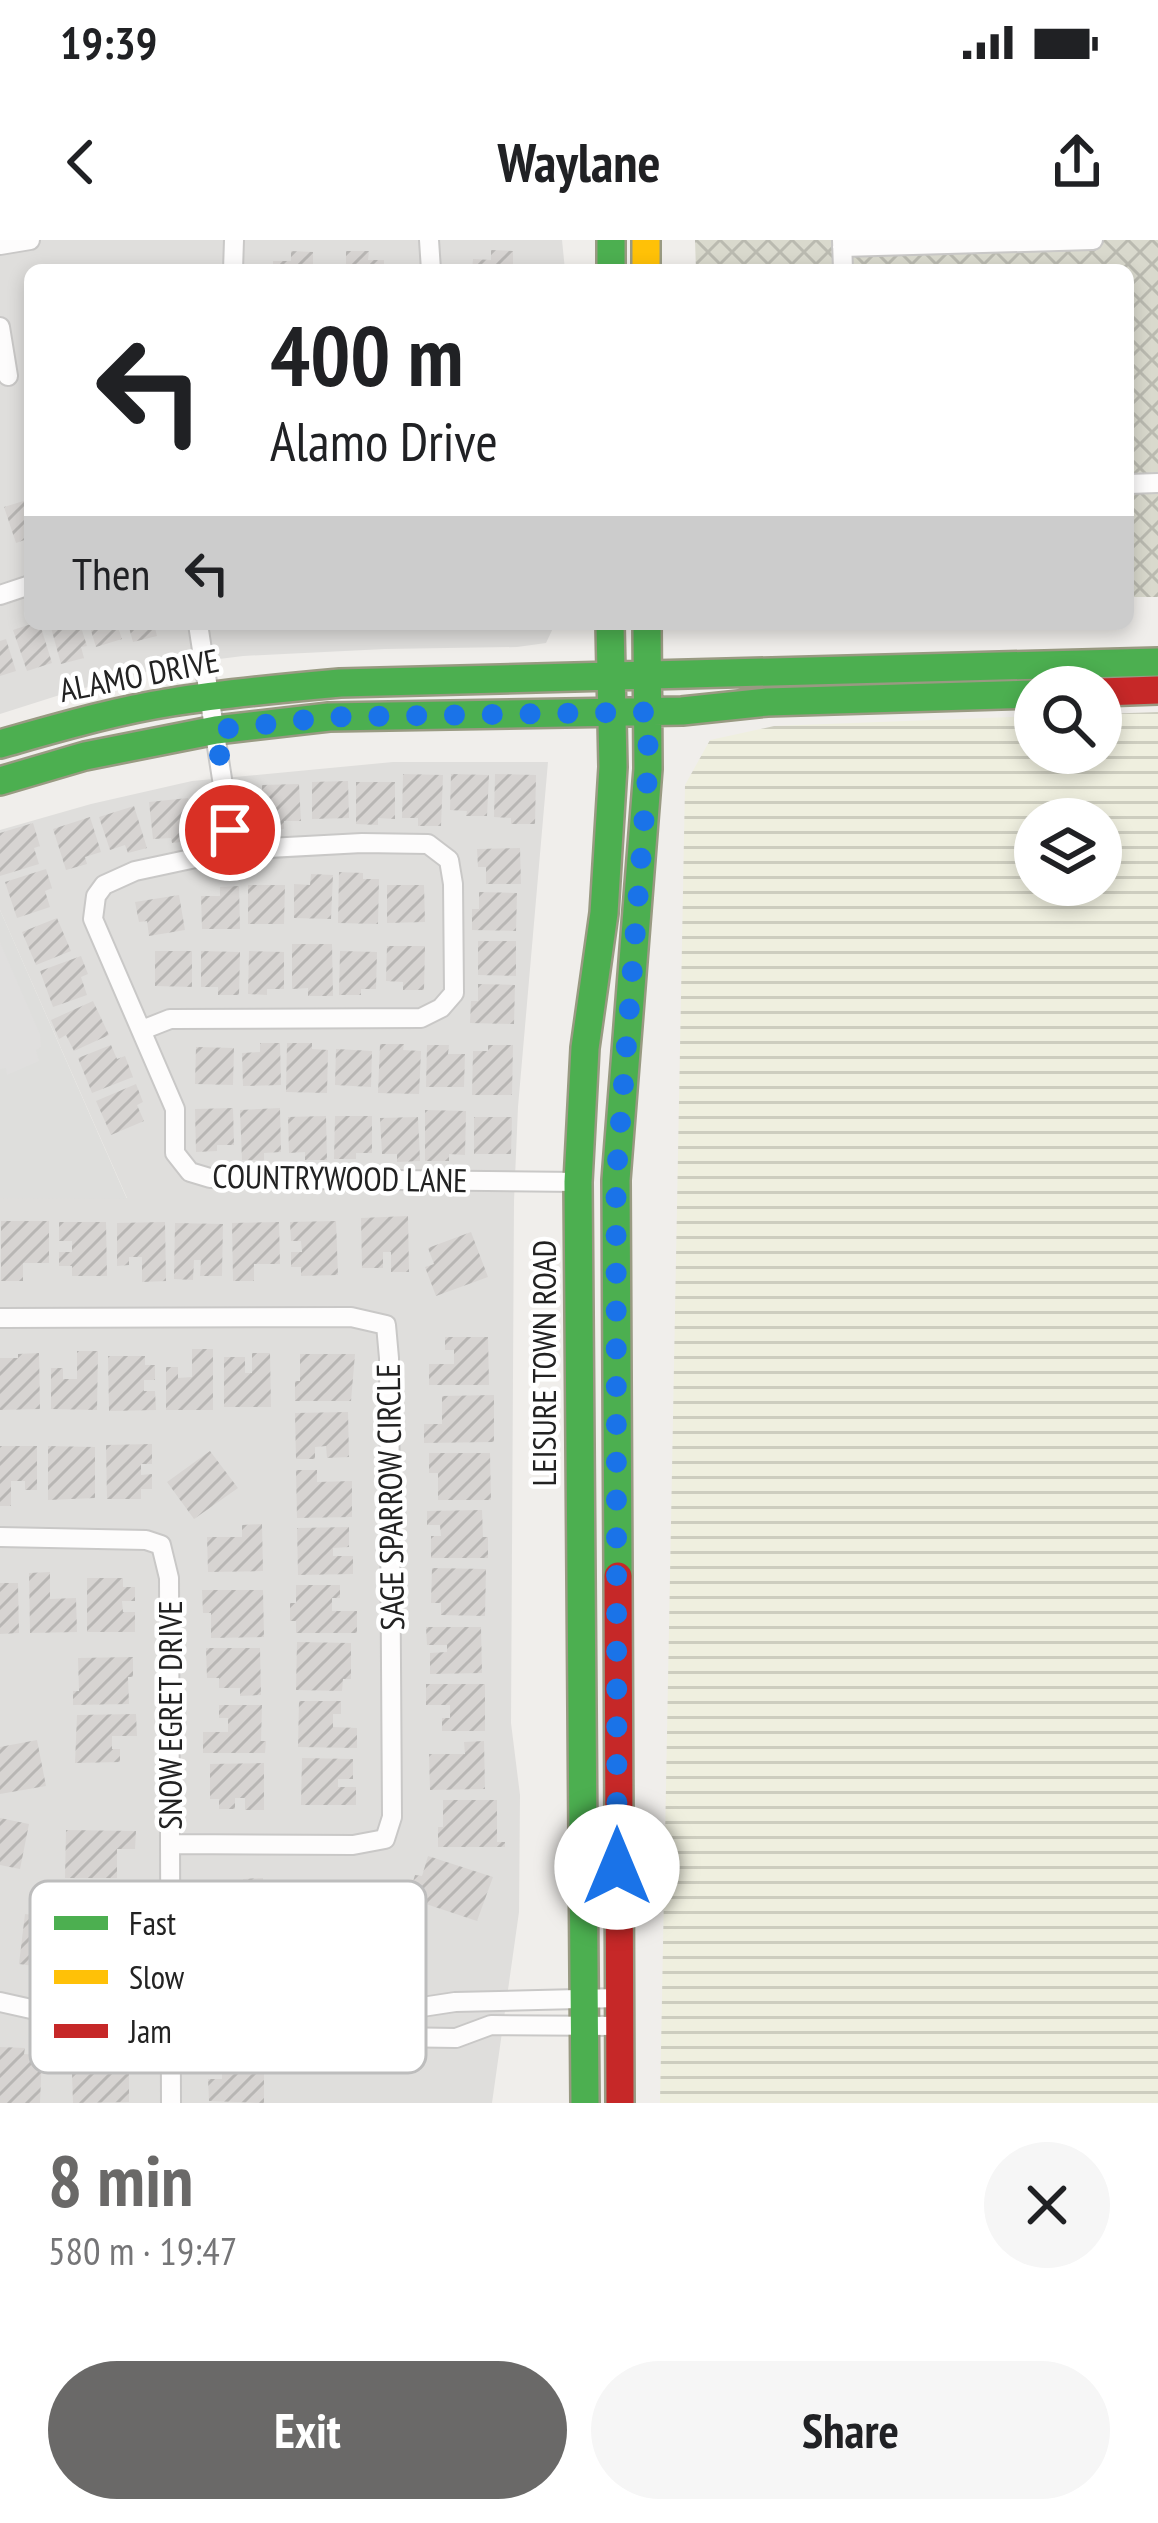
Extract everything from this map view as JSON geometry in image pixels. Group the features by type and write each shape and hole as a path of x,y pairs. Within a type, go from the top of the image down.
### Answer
{"main road":[{"name":"LEISURE TOWN ROAD","path":"585,2103 578,1183 585,1048 604,913 613,767 610,630"},
{"path":"620,2103 616,1180 648,769 647,630"},
{"name":"ALAMO DRIVE","path":"0,744 70,724 211,695 284,686 1158,662"},
{"path":"1122,691 1158,690"},
{"name":"ALAMO DRIVE","path":"0,781 86,756 216,730 329,717 682,711 767,702 1014,695"}],"street":[{"path":"0,245 30,240"},
{"path":"842,243 1093,240"},
{"path":"0,327 8,376"},
{"path":"199,630 233,850"},
{"name":"COUNTRYWOOD LANE","path":"142,1030 170,1019 421,1018 441,1008 454,993 453,884 449,860 428,844 233,850 135,871 104,884 96,896 93,919 175,1109 175,1153 190,1172 210,1178 578,1183"},
{"name":"SAGE SPARROW CIRCLE","path":"0,1318 351,1317 386,1325 392,1817 386,1839 353,1845 170,1844"},
{"name":"SNOW EGRET DRIVE","path":"0,1538 130,1538 161,1545 169,1578 170,1881"},
{"path":"0,2002 30,2009"},
{"path":"426,2006 455,2002 618,2012"},
{"path":"426,2038 457,2038 491,2025 618,2012"},
{"name":"SNOW EGRET DRIVE","path":"172,2073 172,2103"}],"shaded area":[{"path":"0,240 562,240 564,264 24,264 24,630 552,630 546,643 517,647 243,656 171,665 0,714"},
{"path":"695,240 1158,240 1158,597 1134,597 1134,264 696,264"},
{"path":"393,762 548,762 514,1201 511,1723 520,1795 519,1912 492,2103 0,2103 0,1198 127,1198 0,910 0,830 192,781"},
{"path":"0,910 127,1199 0,1198"},
{"path":"0,942 40,1034 41,1047 36,1050 39,1061 7,1075 6,1068 0,1069"}],"green space":[{"path":"1158,712 1158,2103 660,2103 685,785 710,740 774,726 1014,717 1014,774 1122,774 1122,713"}],"building":[{"path":"491,250 513,251 513,264 473,264 473,259 491,260"},
{"path":"291,251 313,252 313,264 273,264 291,261"},
{"path":"346,251 369,251 368,260 384,260 384,264 346,264"},
{"path":"24,501 24,540 16,543 4,507"},
{"path":"24,626 42,630 52,663 27,671 13,630"},
{"path":"52,630 82,630 87,646 81,647 84,658 61,664"},
{"path":"91,630 119,630 122,639 96,647"},
{"path":"130,630 156,630 157,636 133,642"},
{"path":"6,639 16,671 0,676 0,641"},
{"path":"403,774 443,775 441,826 418,826 418,818 402,818"},
{"path":"451,774 489,775 487,816 450,810"},
{"path":"495,774 536,775 535,824 511,824 511,818 494,817"},
{"path":"348,781 349,818 312,819 312,782"},
{"path":"356,782 395,782 395,819 378,818 378,825 356,824"},
{"path":"299,784 301,821 284,821 284,829 263,830 262,785"},
{"path":"188,798 192,841 153,839 149,802"},
{"path":"134,806 147,848 128,853 125,845 110,850 99,817"},
{"path":"90,817 101,852 85,857 87,864 66,870 53,829"},
{"path":"33,823 39,864 0,876 0,833"},
{"path":"520,848 521,884 486,884 486,867 478,867 477,849"},
{"path":"46,869 52,888 45,891 50,907 17,918 5,882"},
{"path":"339,872 379,879 378,924 338,923"},
{"path":"311,874 333,875 331,919 294,918 294,884 310,885"},
{"path":"248,885 285,885 284,924 248,924"},
{"path":"387,885 424,885 425,922 387,923"},
{"path":"239,886 240,929 202,929 201,896 220,896 220,887"},
{"path":"479,892 517,893 516,931 472,930 472,909 479,909"},
{"path":"179,895 185,930 149,936 147,921 139,922 135,902"},
{"path":"57,918 71,951 36,965 22,932"},
{"path":"478,941 516,941 516,976 478,975"},
{"path":"292,944 332,944 333,996 308,996 308,988 292,989"},
{"path":"387,946 425,946 424,990 403,990 403,982 386,981"},
{"path":"155,951 192,951 192,987 155,986"},
{"path":"201,951 240,952 239,995 218,995 218,987 201,987"},
{"path":"249,951 284,952 284,989 267,989 267,995 248,994"},
{"path":"340,951 377,952 376,989 339,995"},
{"path":"81,956 88,974 81,977 87,995 53,1007 40,971"},
{"path":"478,984 515,985 514,1024 470,1023"},
{"path":"93,1001 109,1035 74,1051 66,1035 59,1039 51,1020"},
{"path":"260,1043 280,1043 281,1085 243,1086 242,1053 260,1052"},
{"path":"287,1043 312,1043 312,1049 328,1050 327,1093 286,1092"},
{"path":"380,1044 404,1044 403,1050 421,1051 419,1094 378,1093"},
{"path":"111,1045 117,1059 125,1056 133,1077 92,1093 78,1058"},
{"path":"427,1045 449,1045 448,1054 465,1054 464,1087 426,1087"},
{"path":"488,1045 513,1045 512,1095 472,1095 473,1051 488,1051"},
{"path":"196,1047 234,1048 233,1085 195,1084"},
{"path":"336,1049 372,1051 371,1087 335,1085"},
{"path":"136,1084 144,1121 111,1135 96,1101"},
{"path":"233,1108 234,1145 196,1152 195,1109"},
{"path":"280,1108 281,1152 264,1153 264,1160 242,1160 240,1110"},
{"path":"425,1110 466,1111 465,1155 425,1161"},
{"path":"326,1116 327,1160 305,1160 305,1152 289,1153 288,1117"},
{"path":"335,1116 372,1116 372,1153 334,1159"},
{"path":"418,1117 420,1161 397,1162 397,1154 382,1154 380,1118"},
{"path":"474,1117 512,1117 511,1154 474,1154"},
{"path":"408,1216 409,1272 391,1272 391,1252 383,1252 383,1268 362,1268 361,1218"},
{"path":"1,1221 49,1221 49,1263 23,1263 23,1281 1,1281"},
{"path":"336,1221 338,1275 301,1276 301,1267 291,1267 291,1252 302,1252 301,1241 291,1241 290,1222"},
{"path":"59,1222 106,1222 107,1276 72,1276 72,1266 59,1266 59,1252 72,1252 72,1241 59,1241"},
{"path":"165,1222 166,1281 142,1282 142,1257 129,1257 129,1265 117,1266 117,1223"},
{"path":"279,1222 280,1264 254,1264 254,1281 233,1281 232,1223"},
{"path":"175,1223 223,1224 222,1276 200,1276 201,1260 194,1260 193,1280 174,1279"},
{"path":"471,1232 488,1277 436,1296 425,1267 434,1264 428,1248"},
{"path":"445,1337 488,1337 489,1385 429,1385 429,1364 454,1364 454,1350 445,1350"},
{"path":"192,1349 213,1349 213,1410 166,1410 166,1367 178,1367 178,1378 192,1377"},
{"path":"77,1351 98,1351 97,1410 51,1409 51,1368 63,1368 63,1379 77,1379"},
{"path":"39,1353 40,1409 0,1410 0,1358"},
{"path":"252,1353 270,1353 271,1407 224,1407 224,1357 245,1357 245,1373 252,1373"},
{"path":"300,1354 355,1354 351,1401 295,1401"},
{"path":"108,1356 145,1356 145,1365 155,1365 155,1380 144,1380 144,1391 155,1391 156,1410 109,1411"},
{"path":"494,1395 494,1442 424,1443 424,1424 442,1424 442,1396"},
{"path":"348,1412 349,1457 327,1458 326,1446 315,1447 315,1459 296,1459 295,1413"},
{"path":"152,1444 152,1464 141,1464 141,1475 152,1474 152,1489 141,1489 141,1499 107,1499 106,1445"},
{"path":"0,1446 37,1446 37,1490 25,1490 25,1481 11,1481 11,1506 0,1506"},
{"path":"48,1446 95,1447 95,1498 48,1500"},
{"path":"210,1451 238,1488 194,1519 167,1482"},
{"path":"429,1453 490,1453 491,1500 438,1500 438,1473 429,1473"},
{"path":"296,1470 317,1470 317,1482 352,1481 352,1517 297,1518"},
{"path":"482,1510 488,1558 431,1558 431,1536 441,1536 440,1525 427,1525 427,1511"},
{"path":"262,1524 263,1571 208,1572 207,1537 242,1537 242,1525"},
{"path":"349,1527 349,1547 333,1548 333,1556 353,1556 353,1574 298,1575 297,1528"},
{"path":"432,1568 486,1569 485,1616 441,1615 441,1603 431,1603"},
{"path":"50,1572 50,1599 76,1598 77,1632 30,1633 29,1573"},
{"path":"87,1578 123,1578 123,1587 135,1587 135,1601 122,1601 123,1612 135,1612 135,1632 87,1632"},
{"path":"0,1583 18,1583 19,1633 0,1634"},
{"path":"296,1585 340,1585 340,1598 332,1598 332,1611 357,1611 357,1633 296,1633 290,1603 296,1603"},
{"path":"202,1590 263,1590 264,1637 211,1638 211,1613 203,1613"},
{"path":"426,1627 481,1627 482,1673 430,1674 430,1653 447,1652 447,1645 427,1645"},
{"path":"297,1642 351,1643 351,1679 343,1679 342,1691 296,1690"},
{"path":"206,1648 260,1648 261,1695 240,1696 240,1688 219,1688 219,1678 207,1678"},
{"path":"133,1657 129,1704 73,1705 73,1691 79,1691 78,1658"},
{"path":"426,1684 485,1684 485,1731 442,1731 442,1718 450,1718 450,1705 426,1705"},
{"path":"299,1701 341,1701 341,1714 333,1714 333,1727 357,1728 357,1748 298,1747"},
{"path":"219,1705 262,1705 265,1753 203,1753 203,1732 228,1732 228,1718 219,1718"},
{"path":"136,1714 137,1736 112,1736 112,1749 120,1749 120,1762 75,1763 77,1715"},
{"path":"37,1740 46,1786 0,1794 0,1747"},
{"path":"484,1741 485,1789 430,1790 429,1754 465,1754 464,1742"},
{"path":"302,1758 353,1759 353,1779 338,1779 338,1787 356,1787 356,1805 301,1805"},
{"path":"264,1763 264,1810 245,1810 245,1798 235,1798 235,1809 219,1809 219,1799 210,1799 210,1764"},
{"path":"443,1800 497,1800 497,1842 505,1842 505,1847 438,1847"},
{"path":"0,1818 29,1824 20,1869 0,1865"},
{"path":"66,1830 136,1831 135,1849 117,1849 117,1878 65,1878"},
{"path":"428,1856 493,1877 477,1921 426,1904 426,1881 413,1881 415,1875 422,1876"},
{"path":"25,1914 30,1915 30,1965 19,1964"},
{"path":"0,2047 25,2048 24,2054 30,2054 30,2073 41,2073 40,2103 0,2103"},
{"path":"72,2073 129,2073 129,2102 73,2103"},
{"path":"222,2073 264,2073 264,2103 209,2101 208,2079 222,2079"}],"traffic: fast":[{"path":"611,240 611,264"},
{"path":"585,2103 578,1182 585,1048 604,913 613,767 610,630"},
{"path":"618,1576 616,1180 648,769 647,630"},
{"path":"0,744 150,706 340,683 1158,662"},
{"path":"0,781 85,756 216,730 329,717 682,711 767,702 1014,695"}],"traffic: slow":[{"path":"646,240 646,264"}],"traffic: jam":[{"path":"1122,691 1158,690"},
{"path":"618,1576 620,2103"}],"route":[{"path":"230,830 216,730 329,717 648,712 648,769 616,1180 617,1867"}]}
